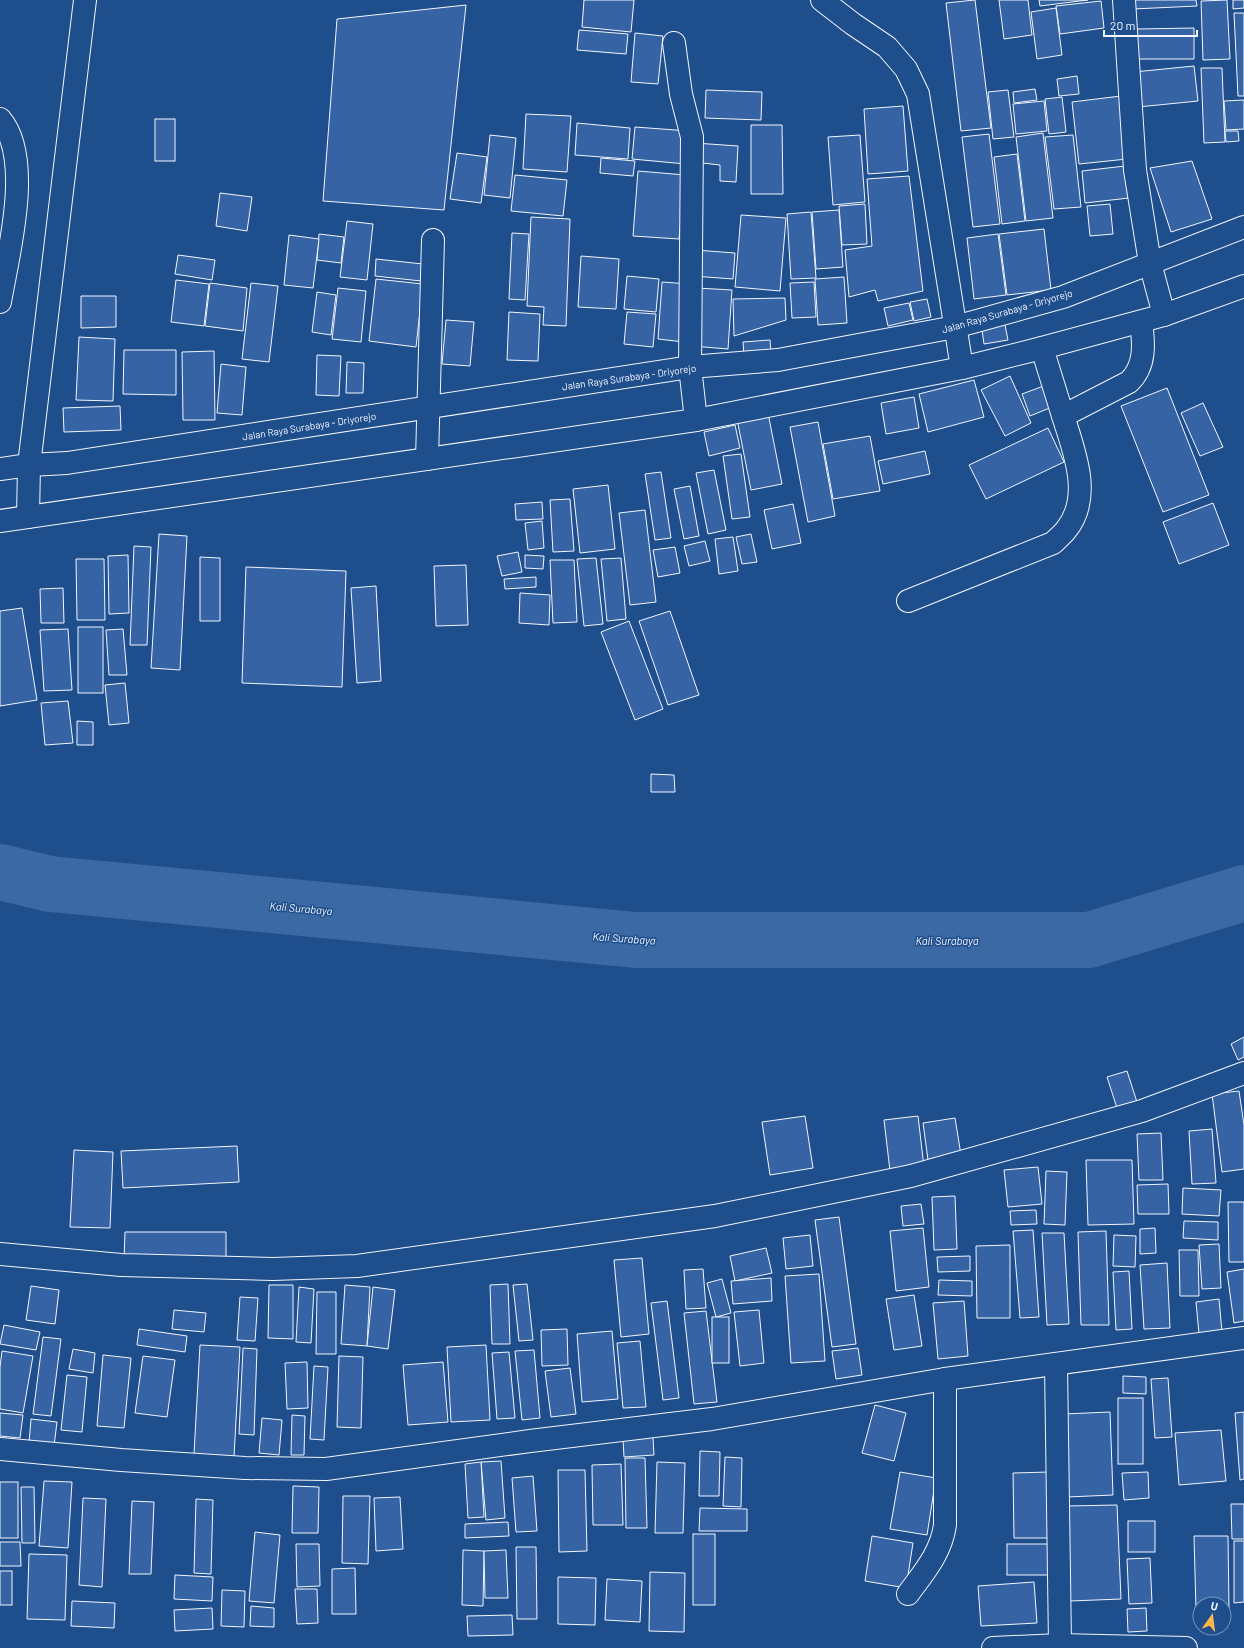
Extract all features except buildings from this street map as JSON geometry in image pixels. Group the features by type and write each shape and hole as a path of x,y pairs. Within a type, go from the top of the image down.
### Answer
{"street":[{"path":"28,517 29,465 85,0"},
{"path":"822,0 853,24 887,47 906,69 918,94 962,368"},
{"path":"1124,0 1135,170 1150,263 1164,315"},
{"path":"674,43 681,94 692,137 690,367 696,420"},
{"path":"0,119 5,125 12,139 16,163 16,200 10,250 2,277 0,302"},
{"name":"Jalan Raya Surabaya - Driyorejo","path":"0,469 29,465 67,464 690,367 778,360 956,327 1063,297 1244,227"},
{"path":"427,460 430,407 433,240"},
{"path":"0,521 696,420 962,368 1141,322 1244,286"},
{"path":"1063,416 1129,382 1137,375 1143,347 1141,322"},
{"path":"908,601 1053,543 1066,530 1074,515 1079,498 1080,477 1075,453 1042,348"},
{"path":"0,1254 121,1265 273,1269 358,1266 715,1216 911,1176 1142,1111 1244,1073"},
{"path":"0,1449 129,1461 245,1468 326,1469 530,1441 712,1419 945,1379 1244,1338"},
{"path":"1056,1364 1060,1645"},
{"path":"908,1594 937,1553 943,1539 945,1525 945,1379"},
{"path":"993,1648 1060,1645 1186,1648"}],"waterway":[{"name":"Kali Surabaya","path":"0,872 50,884 636,940 1089,940 1244,893"}]}
